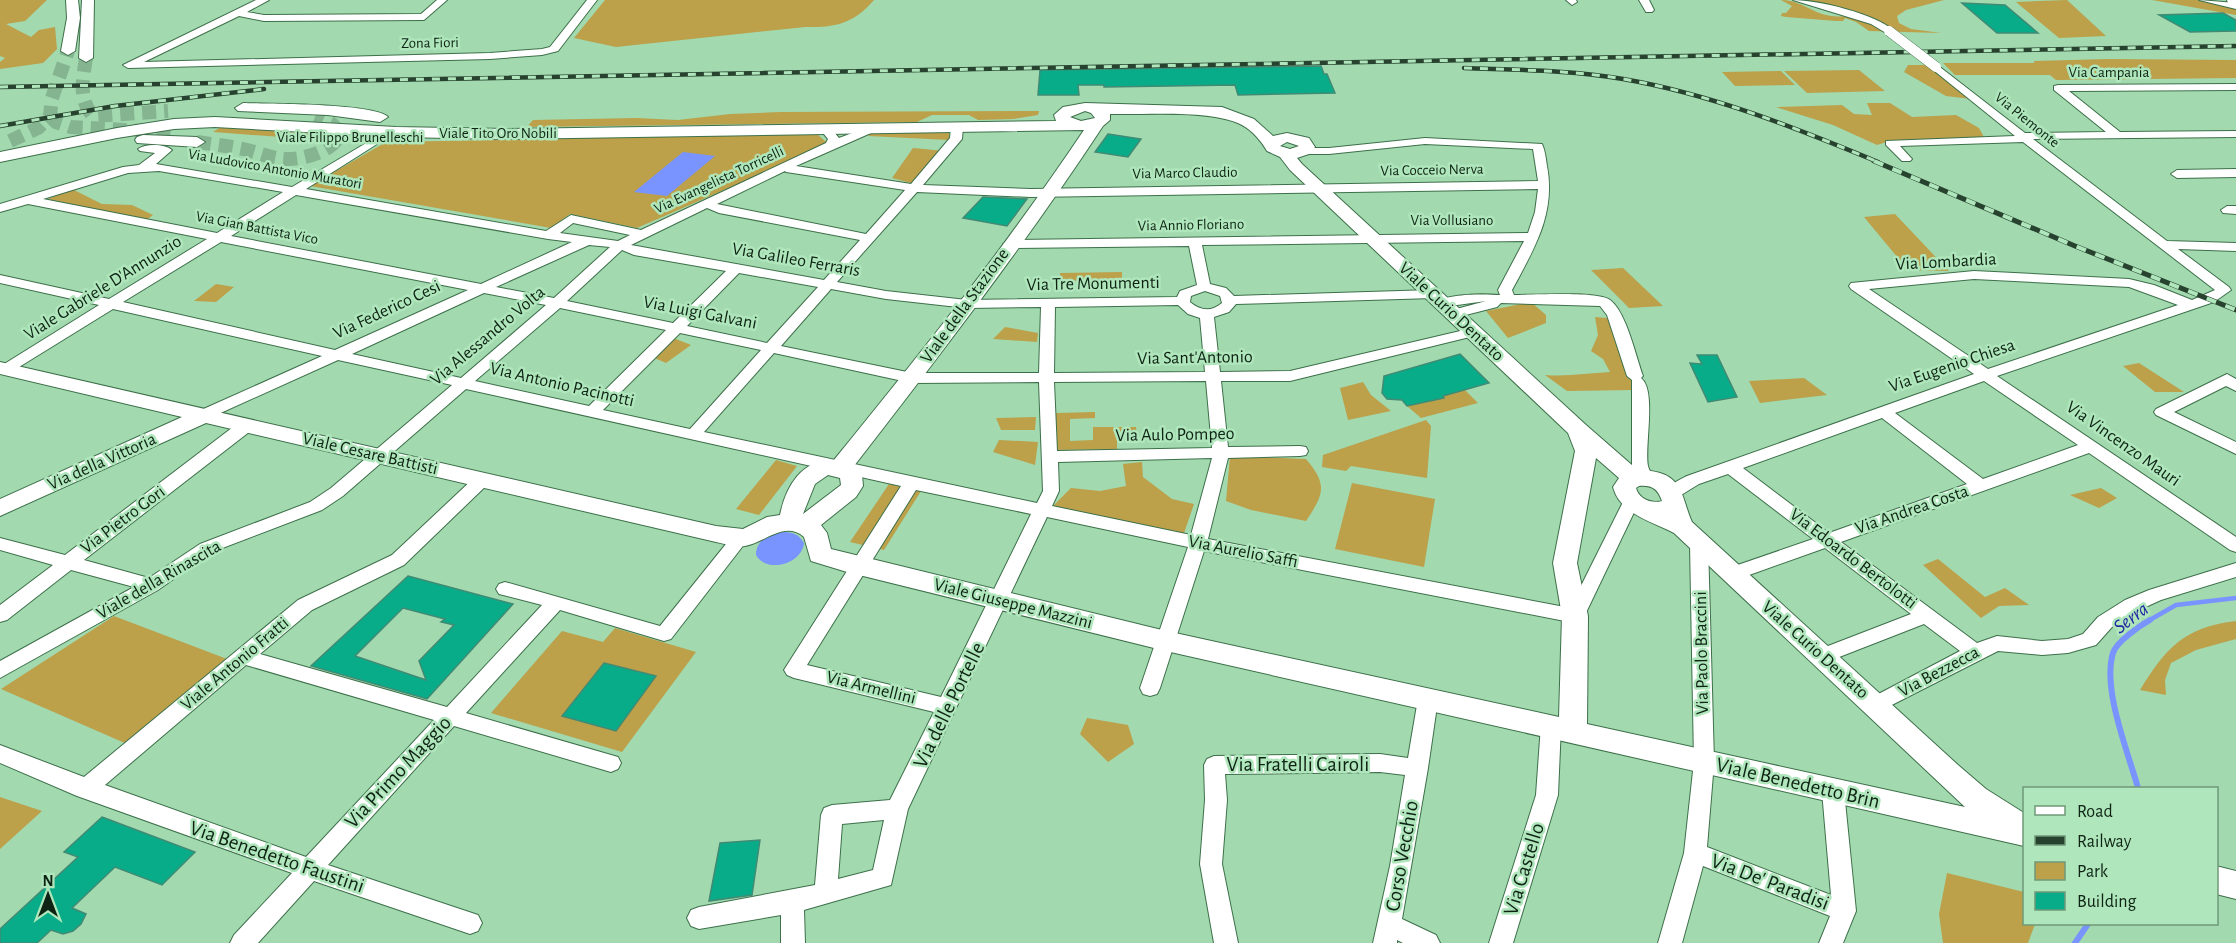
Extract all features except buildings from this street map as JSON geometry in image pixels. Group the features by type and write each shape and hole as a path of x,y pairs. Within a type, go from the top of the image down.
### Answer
{"street":[{"path":"68,51 73,22 72,0"},
{"path":"86,58 88,0"},
{"name":"Zona Fiori","path":"264,0 128,65 490,56 542,52 554,49 592,0"},
{"name":"Zona Fiori","path":"240,13 264,18 424,17 442,0"},
{"path":"1644,0 1649,10"},
{"name":"Via Piemonte","path":"1798,0 1874,22 1889,31 2163,245 2230,290"},
{"path":"2204,0 2236,6"},
{"name":"Zona Fiori","path":"161,49 244,62"},
{"name":"Via Campania","path":"2117,135 2058,88 2236,87"},
{"name":"Viale Filippo Brunelleschi","path":"315,117 248,113 165,114 254,107 317,110 390,118 433,127 507,134"},
{"name":"Viale Tito Oro Nobili","path":"999,126 1024,124 1079,107 1098,117 1138,111"},
{"name":"Viale Curio Dentato","path":"1138,111 1222,112 1252,125 1290,151 1320,188 1578,430 1649,491 1690,535 1732,574 1948,774 2023,830"},
{"path":"1064,112 1062,115 1064,121 1081,133"},
{"name":"Viale della Stazione","path":"840,468 912,378 1051,192 1081,133 1098,117"},
{"name":"Viale Tito Oro Nobili","path":"0,157 117,133 174,124 215,122 396,132 507,134 999,126 1056,127 1081,133"},
{"path":"693,435 830,284 956,139 957,127"},
{"path":"825,128 834,139 831,146"},
{"name":"Via Evangelista Torricelli","path":"620,245 831,146 876,128"},
{"name":"Viale Filippo Brunelleschi","path":"177,133 374,139 507,134"},
{"path":"1906,159 1890,144 2022,137 2233,136"},
{"path":"0,162 67,147 128,140 196,142"},
{"path":"1290,151 1329,152 1425,141 1538,146 1545,185 1542,210 1532,237 1504,290 1502,299"},
{"name":"Viale Gabriele D'Annunzio","path":"2,370 373,142"},
{"path":"144,149 166,150 144,167"},
{"name":"Via Ludovico Antonio Muratori","path":"0,208 144,167 172,168 586,241"},
{"name":"Via Marco Claudio","path":"786,168 914,188 1051,192 1320,188"},
{"path":"2178,174 2236,173"},
{"name":"Via Cocceio Nerva","path":"1320,188 1545,185"},
{"name":"Via Gian Battista Vico","path":"28,200 480,289"},
{"path":"707,204 719,209 869,237"},
{"path":"548,235 571,219 642,234"},
{"name":"Via Vollusiano","path":"1372,237 1532,237"},
{"name":"Via Annio Floriano","path":"1010,244 1372,237"},
{"name":"Via Galileo Ferraris","path":"586,241 620,245 634,250 886,295 967,303"},
{"name":"Via Federico Cesi","path":"205,415 586,241"},
{"path":"1195,242 1204,287"},
{"name":"Via Alessandro Volta","path":"380,455 557,303 620,245"},
{"path":"2163,245 2236,247"},
{"path":"592,412 737,268"},
{"name":"Via Lombardia","path":"1987,374 1856,286 1974,275 2117,283 2149,288 2190,306"},
{"name":"Via Antonio Pacinotti","path":"0,279 840,468"},
{"path":"1204,287 1218,289 1230,300 1230,304 1221,311 1207,314 1192,310 1183,301 1185,294 1190,290 1204,287"},
{"name":"Via Luigi Galvani","path":"480,289 557,303 912,378"},
{"name":"Via Eugenio Chiesa","path":"1649,491 1679,487 1987,374 2209,300 2230,290"},
{"path":"1230,300 1492,304 1502,299 1596,300 1605,303 1614,314 1636,379 1641,401 1640,466 1649,491 1575,616"},
{"name":"Via Tre Monumenti","path":"967,303 1183,301"},
{"name":"Via delle Portelle","path":"826,892 883,878 897,809 1051,491 1046,379 1048,303"},
{"path":"1150,688 1198,543 1221,454 1207,314"},
{"name":"Via Sant'Antonio","path":"912,378 1290,376 1473,332"},
{"name":"Viale Cesare Battisti","path":"2,370 740,538"},
{"name":"Via Vincenzo Mauri","path":"1987,374 2236,546"},
{"path":"2236,386 2227,379 2162,412 2236,449"},
{"path":"1884,411 1981,486"},
{"name":"Via della Vittoria","path":"0,508 205,415"},
{"name":"Via Pietro Gori","path":"0,615 247,425"},
{"path":"1562,728 1575,616 1566,563 1586,451 1578,430"},
{"name":"Via Andrea Costa","path":"1732,574 2092,446"},
{"name":"Via Aulo Pompeo","path":"1051,457 1300,451"},
{"name":"Viale della Rinascita","path":"0,670 152,585 206,548 316,506 337,492 380,455"},
{"name":"Via Edoardo Bertolotti","path":"1730,467 1975,652"},
{"path":"505,589 664,634 740,538 806,478 825,468 840,468 851,475 852,486 816,518 798,524 775,523 748,537 740,538"},
{"name":"Via Aurelio Saffi","path":"840,468 1198,543 1575,616"},
{"path":"798,524 791,512 806,478"},
{"name":"Viale Antonio Fratti","path":"86,789 305,605 398,560 482,480"},
{"path":"860,566 912,483"},
{"name":"Viale Giuseppe Mazzini","path":"798,524 815,533 820,555 1166,641 1428,699"},
{"name":"Via Paolo Braccini","path":"1670,943 1695,853 1704,762 1690,535"},
{"path":"0,544 70,561 152,585"},
{"name":"Via Armellini","path":"860,566 794,670 948,707"},
{"name":"Via Bezzecca","path":"1876,705 1975,652 1997,643 2042,648 2068,646 2089,640 2105,622 2132,605 2155,595 2236,570"},
{"name":"Via Primo Maggio","path":"242,943 556,602"},
{"path":"1822,656 1927,615"},
{"path":"244,657 611,764"},
{"name":"Viale Benedetto Brin","path":"1428,699 1927,812 2023,831"},
{"name":"Corso Vecchio","path":"1387,934 1418,768 1428,699"},
{"name":"Via Castello","path":"1501,943 1547,795 1562,728"},
{"name":"Via Benedetto Faustini","path":"0,754 86,789 308,869 470,923"},
{"name":"Via Fratelli Cairoli","path":"1226,943 1211,864 1216,800 1214,765 1380,764 1418,768"},
{"name":"Viale Curio Dentato","path":"1927,812 1950,814 1958,798 1948,774"},
{"path":"1831,943 1844,911 1833,791"},
{"path":"699,918 792,902 826,892 832,815 897,809"},
{"name":"Via De' Paradisi","path":"1695,853 1844,911"},
{"path":"2218,880 2236,885"},
{"path":"792,902 793,943"},
{"path":"1387,934 1428,943"}],"green space":[{"path":"0,0 47,0 25,21 6,24 31,37 39,30 55,27 57,49 43,63 0,69 0,62 5,58 0,56"},
{"path":"605,0 874,0 852,19 835,25 616,47 574,38"},
{"path":"1781,0 1793,2 1826,15 1850,17 1844,11 1805,0 1944,0 1906,10 1897,16 1899,23 1911,29 1941,33 1869,31 1845,18 1843,21 1836,21 1781,16 1792,6"},
{"path":"2067,0 2106,36 2059,38 2016,2"},
{"path":"2152,0 2197,0 2236,8 2236,15"},
{"path":"2236,60 2236,78 2056,80 2050,75 1955,75 1943,63 2034,63 2034,61"},
{"path":"1908,65 1926,65 1971,99 1946,96 1904,72"},
{"path":"1859,70 1885,91 1807,93 1784,71"},
{"path":"1781,71 1795,85 1735,86 1722,72"},
{"path":"1867,103 1890,103 1912,117 1956,115 1979,128 1985,139 1893,140 1877,145 1833,125 1776,107 1842,105 1854,114 1872,115"},
{"path":"1039,111 1038,115 1013,119 978,120 969,115 932,115 917,122 527,127 533,120 636,118 678,120 730,114 781,112"},
{"path":"221,127 315,131 305,138 213,132"},
{"path":"876,129 949,130 949,140 868,136"},
{"path":"817,134 825,141 834,142 637,228 570,214 551,228 310,186 386,142"},
{"path":"913,148 945,151 918,185 892,178"},
{"path":"72,189 102,204 132,205 153,215 144,222 48,199"},
{"path":"1895,214 1949,271 1908,270 1864,217"},
{"path":"1623,268 1663,306 1629,308 1591,270"},
{"path":"1122,272 1122,280 1060,281 1060,273"},
{"path":"216,284 234,287 216,302 194,301"},
{"path":"1531,302 1546,315 1546,323 1508,338 1486,311"},
{"path":"1595,317 1607,318 1626,357 1634,390 1567,391 1545,375 1610,372 1603,359 1591,351 1598,335"},
{"path":"1005,327 1038,333 1037,342 993,339"},
{"path":"671,337 691,345 666,363 652,357"},
{"path":"2139,363 2184,392 2155,392 2123,366"},
{"path":"1804,378 1827,395 1760,403 1749,381"},
{"path":"1363,382 1371,395 1391,411 1348,420 1340,388"},
{"path":"1465,390 1478,403 1421,418 1407,406 1443,398 1443,396"},
{"path":"1095,412 1095,418 1070,419 1070,441 1093,440 1093,427 1136,427 1137,436 1117,440 1117,449 1055,450 1056,413"},
{"path":"1036,417 1035,430 1001,430 996,418"},
{"path":"1426,420 1431,426 1427,478 1351,466 1346,471 1322,467 1323,455"},
{"path":"999,440 1038,442 1035,465 993,452"},
{"path":"1230,456 1306,459 1318,476 1321,490 1317,504 1306,521 1251,510 1226,501"},
{"path":"776,460 797,466 759,515 736,509"},
{"path":"1142,462 1143,477 1172,499 1194,504 1183,536 1051,508 1071,488 1100,491 1126,486 1123,464"},
{"path":"1352,483 1435,499 1424,567 1335,549"},
{"path":"889,484 921,491 884,550 850,542"},
{"path":"2101,488 2117,498 2099,508 2070,495"},
{"path":"1938,559 1985,597 2005,588 2029,605 1999,606 1981,618 1923,565"},
{"path":"114,616 227,659 127,744 1,689"},
{"path":"2236,621 2236,639 2196,650 2171,663 2165,680 2166,695 2140,690 2159,662 2178,642 2203,628"},
{"path":"615,628 696,652 622,752 491,713 562,631 603,642"},
{"path":"1087,718 1128,725 1134,744 1108,762 1080,734"},
{"path":"0,797 42,811 0,849"},
{"path":"1947,873 2023,892 2023,925 2035,925 2028,943 1943,943 1939,914"}],"water":[{"path":"683,152 715,156 667,196 634,192"},
{"path":"782,532 800,537 804,543 802,550 791,561 783,564 775,565 761,561 756,555 758,545 768,536"}],"waterway":[{"name":"Serra","path":"2148,621 2176,605 2236,598"},
{"name":"Serra","path":"2138,787 2113,702 2111,668 2113,653 2119,644 2150,620"},
{"name":"Serra","path":"2075,943 2087,925"}],"tunnel":[{"path":"50,116 52,98 68,51"},
{"path":"86,58 83,96 93,116 168,111"},
{"path":"10,141 38,128 50,116"},
{"path":"50,116 56,122 71,127 177,133"},
{"path":"197,142 243,149 279,158 291,159 308,156 317,154 332,145 340,133 332,124 315,117"}],"railway":[{"path":"0,87 2236,46"},
{"path":"1464,68 1584,74 1656,85 1753,113 1878,162"},
{"path":"0,126 115,106 264,89"},
{"path":"1874,161 2075,246 2236,310"}]}
